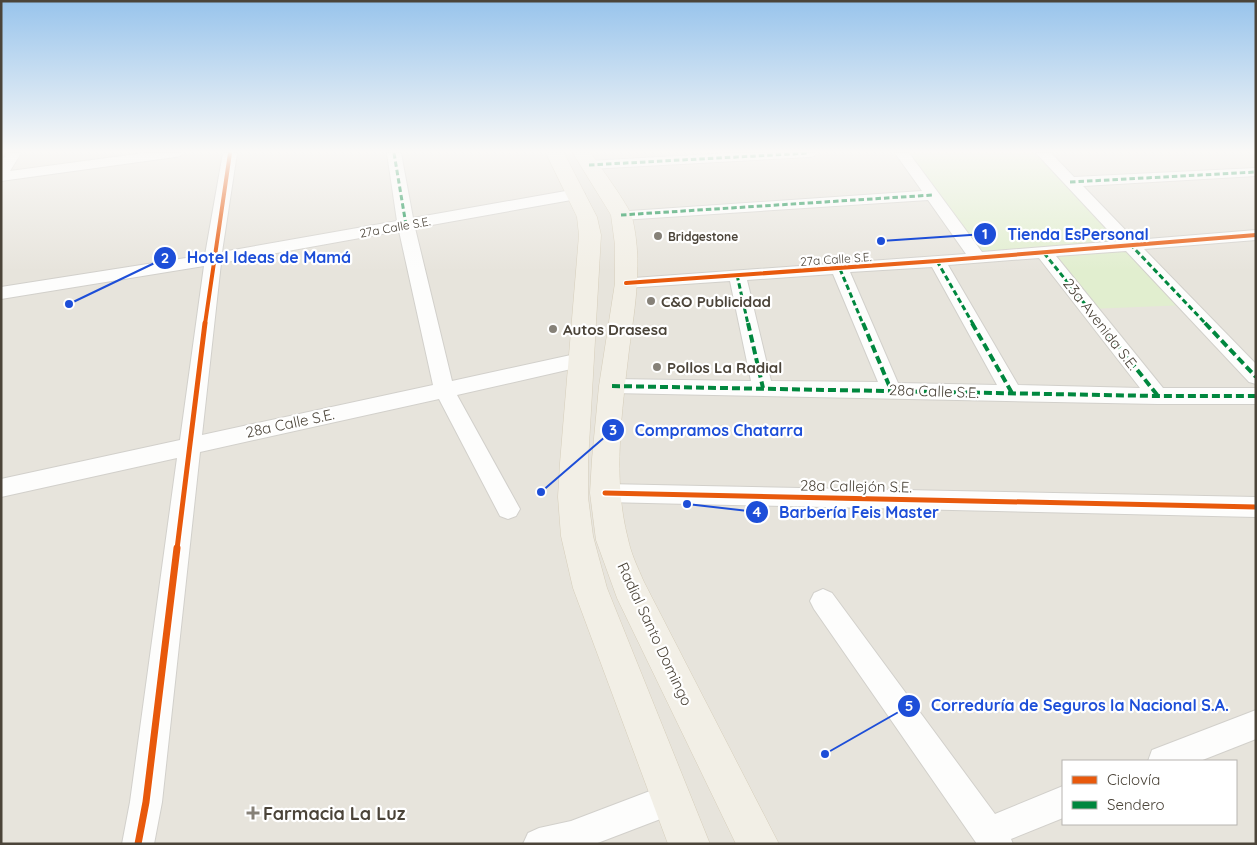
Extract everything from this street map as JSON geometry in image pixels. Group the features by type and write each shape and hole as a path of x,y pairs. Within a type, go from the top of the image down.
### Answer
{"main road":[{"name":"Radial Santo Domingo","path":"605,192 621,215 626,245 626,283 612,386 606,459 605,493 612,540 629,587 758,844"},
{"path":"574,463 590,402 599,321 606,305 626,283 607,260 597,224 577,194"},
{"path":"577,194 587,217 590,251 580,360 574,463 573,497 577,536 590,588 689,844"},
{"path":"605,493 596,517 594,537 600,568 653,699 664,741 671,799 705,844"}],"street":[{"path":"138,844 146,802 213,259 224,192"},
{"path":"401,192 406,225 444,389 508,510"},
{"path":"930,192 978,258"},
{"path":"1080,192 1256,377"},
{"name":"27a Calle S.E.","path":"1,293 213,259 577,194"},
{"path":"621,215 932,195"},
{"path":"1248,235 1256,250"},
{"name":"27a Calle S.E.","path":"626,283 937,262 1248,235"},
{"name":"23a Avenida S.E.","path":"1044,253 1158,396"},
{"path":"937,262 1012,393"},
{"path":"840,269 890,390"},
{"path":"737,275 763,388"},
{"name":"28a Calle S.E.","path":"1,488 190,444 580,360"},
{"name":"28a Calle S.E.","path":"612,386 1158,396 1256,396"},
{"name":"28a Callejón S.E.","path":"605,493 1256,507"},
{"path":"823,601 993,838 1062,803"},
{"path":"1166,760 1256,724"},
{"path":"539,844 571,837 671,799"}],"shaded area":[{"path":"1,192 1256,192 1256,844 1,844"}],"green space":[{"path":"934,192 1079,192 1127,243 978,258"},
{"path":"1130,244 1187,305 1089,309 1044,253"}],"marked path":[{"path":"401,192 406,225"},
{"path":"621,215 933,195"},
{"path":"1130,244 1256,377"},
{"path":"1044,253 1158,396"},
{"path":"937,261 1012,393"},
{"path":"840,269 891,390"},
{"path":"737,275 763,388"},
{"path":"612,386 1158,396 1256,396"}],"cycle path":[{"path":"138,844 146,802 213,259 224,192"},
{"path":"626,283 937,261 1256,235"},
{"path":"605,493 1256,507"}],"place":[{"name":"Bridgestone","path":"658,236"},
{"name":"Tienda EsPersonal","path":"881,241"},
{"name":"C&O Publicidad","path":"651,301"},
{"name":"Hotel Ideas de Mamá","path":"69,304"},
{"name":"Autos Drasesa","path":"553,329"},
{"name":"Pollos La Radial","path":"657,367"},
{"name":"Compramos Chatarra","path":"541,492"},
{"name":"Barbería Feis Master","path":"687,504"},
{"name":"Correduría de Seguros la Nacional S.A.","path":"825,754"},
{"name":"Farmacia La Luz","path":"253,813"}]}
